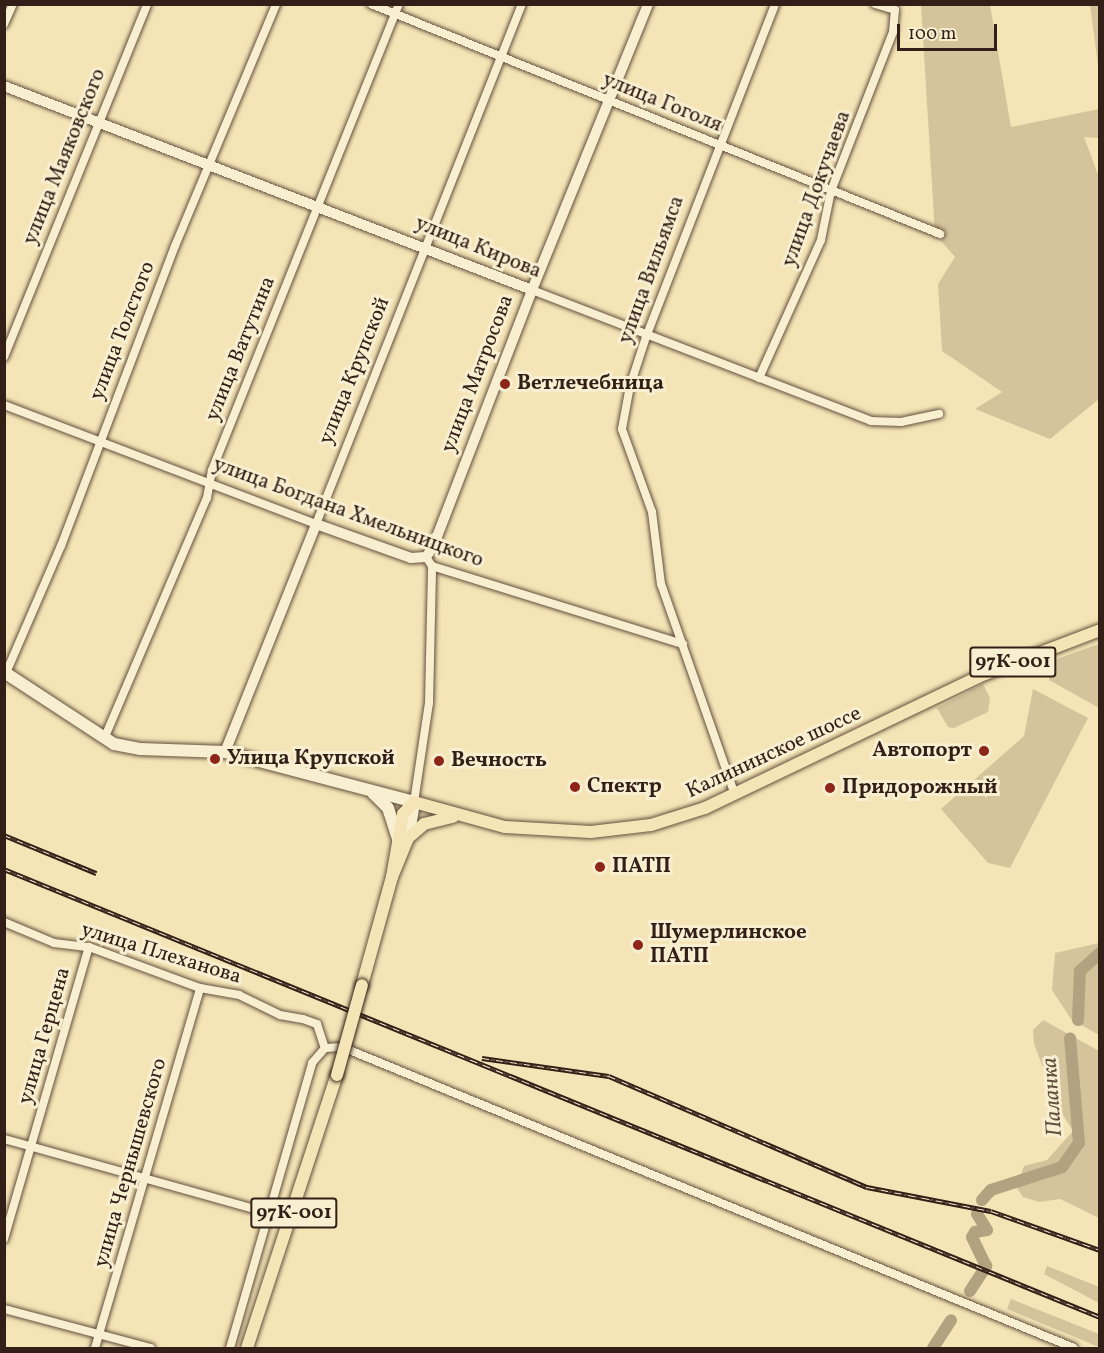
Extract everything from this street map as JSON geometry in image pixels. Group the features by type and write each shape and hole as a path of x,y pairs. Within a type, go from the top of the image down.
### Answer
{"main road":[{"name":"Калининское шоссе","path":"414,802 464,818 505,827 614,831 679,817 735,795 985,674 1100,630"},
{"path":"5,672 104,739 126,748 225,752 414,802"},
{"path":"364,788 388,808 403,838"},
{"name":"97К-001","path":"247,1348 337,1075 414,802"},
{"name":"97К-001","path":"403,838 432,821 464,818"}],"street":[{"path":"4,24 13,4"},
{"name":"улица Маяковского","path":"4,357 147,4"},
{"name":"улица Толстого","path":"5,672 61,546 99,440 276,4"},
{"name":"улица Гоголя","path":"371,4 940,234"},
{"name":"улица Ватутина","path":"104,739 207,498 209,484 399,4"},
{"name":"улица Крупской","path":"225,752 522,4"},
{"name":"улица Матросова","path":"429,561 532,290 648,4"},
{"name":"улица Вильямса","path":"735,795 661,584 652,512 622,429 630,386 646,337 718,145 775,4"},
{"name":"улица Докучаева","path":"759,378 821,240 831,191 893,32 895,9 875,4"},
{"name":"улица Кирова","path":"4,86 425,248 646,337 871,421 901,422 939,414"},
{"name":"улица Богдана Хмельницкого","path":"4,405 209,484 411,558 429,561 683,644"},
{"path":"414,802 429,703 429,561"},
{"name":"улица Плеханова","path":"4,922 54,943 89,947 200,988 239,995 256,1006 317,1024 325,1048"},
{"name":"улица Герцена","path":"4,1239 89,947"},
{"name":"улица Чернышевского","path":"95,1348 200,988"},
{"path":"230,1348 312,1063 325,1048 342,1047 1074,1348"},
{"path":"4,1139 269,1213"},
{"path":"4,1309 151,1348"},
{"path":"237,1323 240,1329 255,1329"}],"shaded area":[{"path":"921,5 990,5 1011,127 1099,109 1099,138 1084,137 1099,177 1099,399 1050,439 975,409 1002,392 942,351 938,284 955,257 935,234"},
{"path":"1090,5 1099,5 1099,72"},
{"path":"1100,644 1099,708 1049,680 1051,661"},
{"path":"983,684 990,698 988,712 954,728 948,727 937,708"},
{"path":"1033,689 1088,718 1010,868 988,863 941,809 1024,736"},
{"path":"1100,943 1099,1035 1071,1019 1052,990 1055,953"},
{"path":"1043,1020 1099,1051 1099,1218 1060,1199 1039,1202 1023,1197 1016,1187 1024,1166 1047,1160 1073,1131 1051,1096 1056,1079 1042,1065 1034,1044 1033,1030"},
{"path":"1047,1266 1099,1287 1099,1303 1044,1274"},
{"path":"1011,1299 1099,1334 1099,1347 1007,1309"}],"waterway":[{"name":"Паланка","path":"1078,1020 1080,971 1100,953"},
{"name":"Паланка","path":"982,1200 991,1190 1062,1167 1079,1143 1070,1038"},
{"name":"Паланка","path":"970,1291 986,1266 972,1237 975,1232 987,1230 977,1214"},
{"name":"Паланка","path":"933,1348 951,1320"}],"railway":[{"path":"4,835 96,873"},
{"path":"4,869 1100,1317"},
{"path":"482,1058 609,1076 867,1187 991,1211 1100,1250"}],"place":[{"name":"Ветлечебница","path":"505,384"},
{"name":"Автопорт","path":"984,751"},
{"name":"Улица Крупской","path":"215,759"},
{"name":"Вечность","path":"439,761"},
{"name":"Спектр","path":"575,787"},
{"name":"Придорожный","path":"830,788"},
{"name":"ПАТП","path":"600,867"},
{"name":"Шумерлинское ПАТП","path":"638,945"}]}
